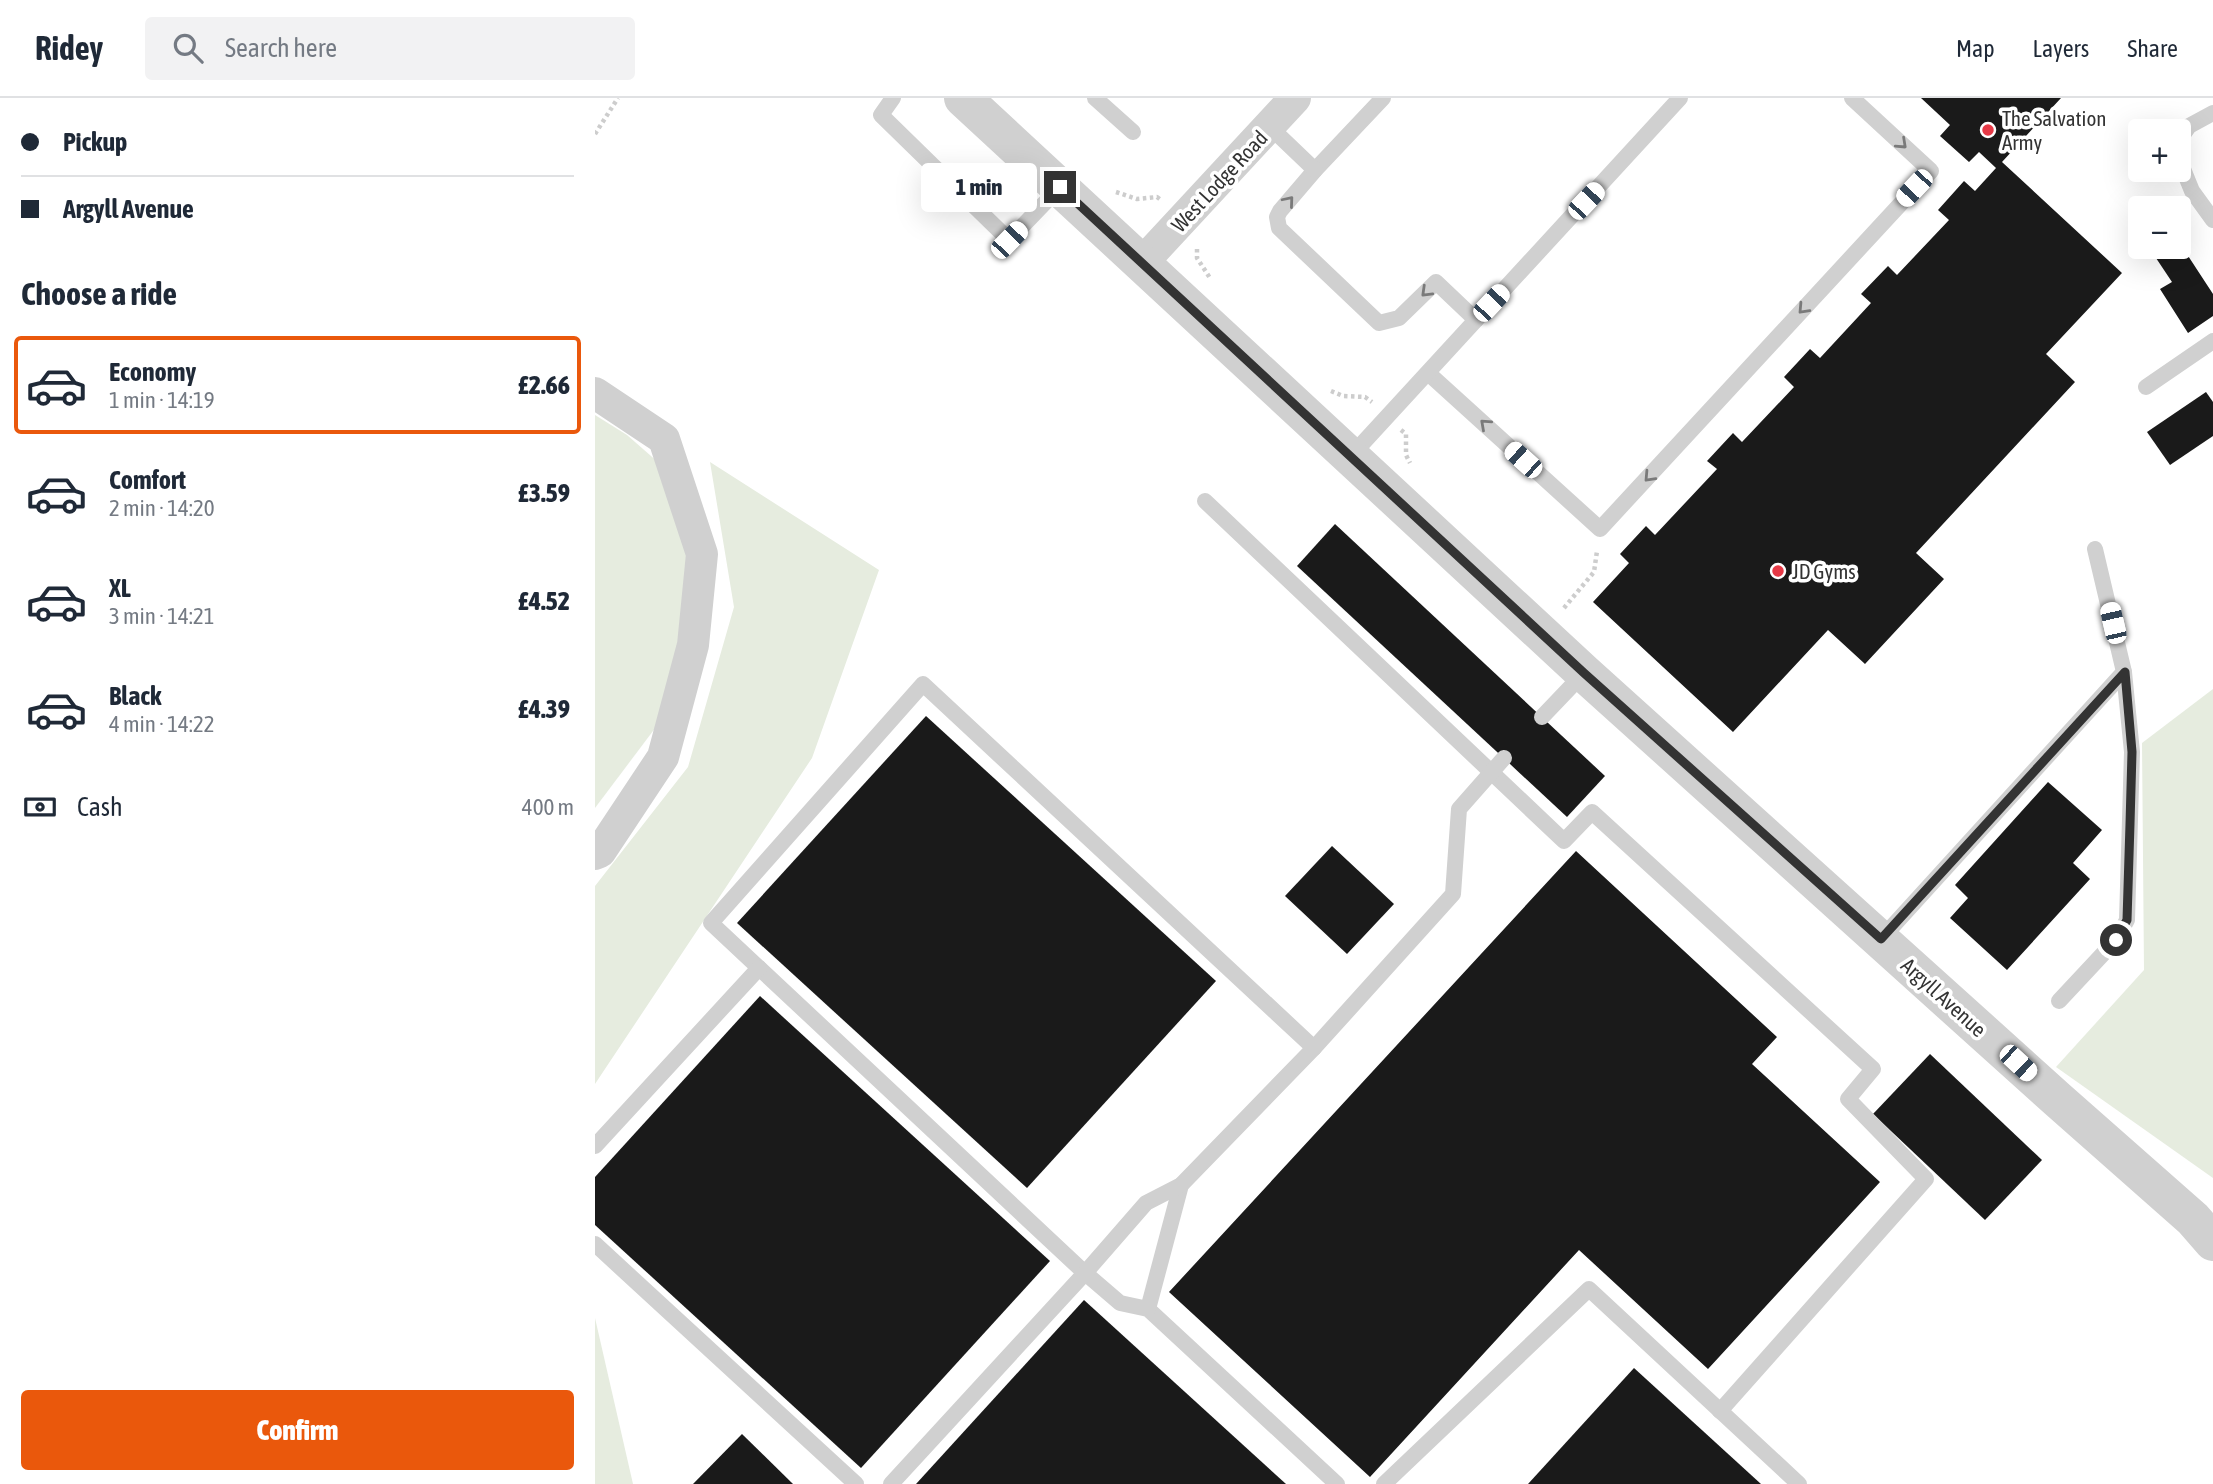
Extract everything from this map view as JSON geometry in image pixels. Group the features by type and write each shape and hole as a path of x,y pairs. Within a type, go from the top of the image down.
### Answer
{"street":[{"name":"Argyll Avenue","path":"963,98 1584,673 2193,1219 2213,1242"},
{"name":"West Lodge Road","path":"1142,263 1295,98"},
{"path":"595,393 664,439 702,554 692,645 663,757 600,852 595,854"}],"lane":[{"path":"893,98 881,115 1009,240 1060,187"},
{"path":"1095,98 1133,132"},
{"path":"1383,98 1280,211 1277,217 1279,228 1379,323 1399,318 1436,282 1476,320"},
{"path":"1350,457 1680,98"},
{"path":"1427,373 1600,529 1931,171 1852,98"},
{"path":"2191,126 2213,113"},
{"path":"1269,126 1315,170"},
{"path":"2188,182 2213,220"},
{"path":"2146,387 2213,341"},
{"path":"1205,501 1564,841 1592,812 1873,1069 1849,1099 1926,1179 1720,1410"},
{"path":"2059,1001 2116,940 2127,920 2132,752 2125,672 2095,549"},
{"path":"1881,939 2125,672"},
{"path":"1542,717 1584,673"},
{"path":"1314,1048 923,684 711,923 1085,1273 1120,1303 1148,1309 1337,1484"},
{"path":"891,1484 1146,1203 1181,1185 1314,1048 1453,894 1459,809 1504,758"},
{"path":"595,1146 759,968"},
{"path":"1148,1309 1181,1185"},
{"path":"595,1244 856,1484"},
{"path":"1384,1484 1589,1289 1799,1484"}],"path":[{"path":"595,134 618,98"},
{"path":"1107,184 1116,192 1137,199 1157,197 1183,219 1198,236 1196,258 1216,286"},
{"path":"1327,389 1343,396 1365,397 1387,416 1406,434 1406,455 1414,471"},
{"path":"1563,608 1594,572 1600,529"},
{"path":"1554,600 1574,618"}],"shaded area":[{"path":"595,415 627,435 659,463 686,541 686,618 656,727 595,808"},
{"path":"710,462 879,570 812,758 595,1084 595,886 688,767 734,607"},
{"path":"2213,689 2213,1178 2056,1067 2144,970 2142,743"},
{"path":"595,1318 633,1484 595,1484"}],"building":[{"path":"1921,98 2061,98 2002,162 2122,273 2046,354 2075,382 1916,553 1944,579 1865,664 1828,630 1733,732 1593,602 1629,563 1620,554 1646,526 1655,535 1717,469 1707,461 1733,433 1742,442 1794,387 1784,377 1810,349 1820,358 1871,303 1861,294 1888,266 1897,275 1949,220 1938,210 1964,181 1975,191 1996,168 1979,152 1969,162 1940,136 1950,125"},
{"path":"2157,259 2190,259 2213,294 2213,316 2188,333 2160,289 2172,282"},
{"path":"2206,392 2213,402 2213,436 2170,465 2147,432"},
{"path":"1335,524 1605,776 1567,817 1297,566"},
{"path":"926,716 1216,981 1027,1188 737,923"},
{"path":"2048,782 2102,830 2073,863 2090,879 2007,970 1950,918 1968,898 1955,885"},
{"path":"1332,846 1394,904 1347,954 1285,896"},
{"path":"1576,851 1777,1037 1752,1064 1880,1182 1708,1369 1579,1250 1370,1477 1169,1292"},
{"path":"760,996 1050,1261 861,1468 595,1225 595,1177"},
{"path":"1930,1054 2042,1160 1985,1220 1873,1114"},
{"path":"1084,1300 1286,1484 916,1484"},
{"path":"1634,1368 1761,1484 1528,1484"},
{"path":"742,1434 793,1484 693,1484"}],"place":[{"name":"The Salvation Army","path":"1988,130"},
{"name":"JD Gyms","path":"1778,571"}],"route":[{"path":"1060,187 1584,673 1881,939 2125,672 2132,752 2127,920 2116,940"}]}
